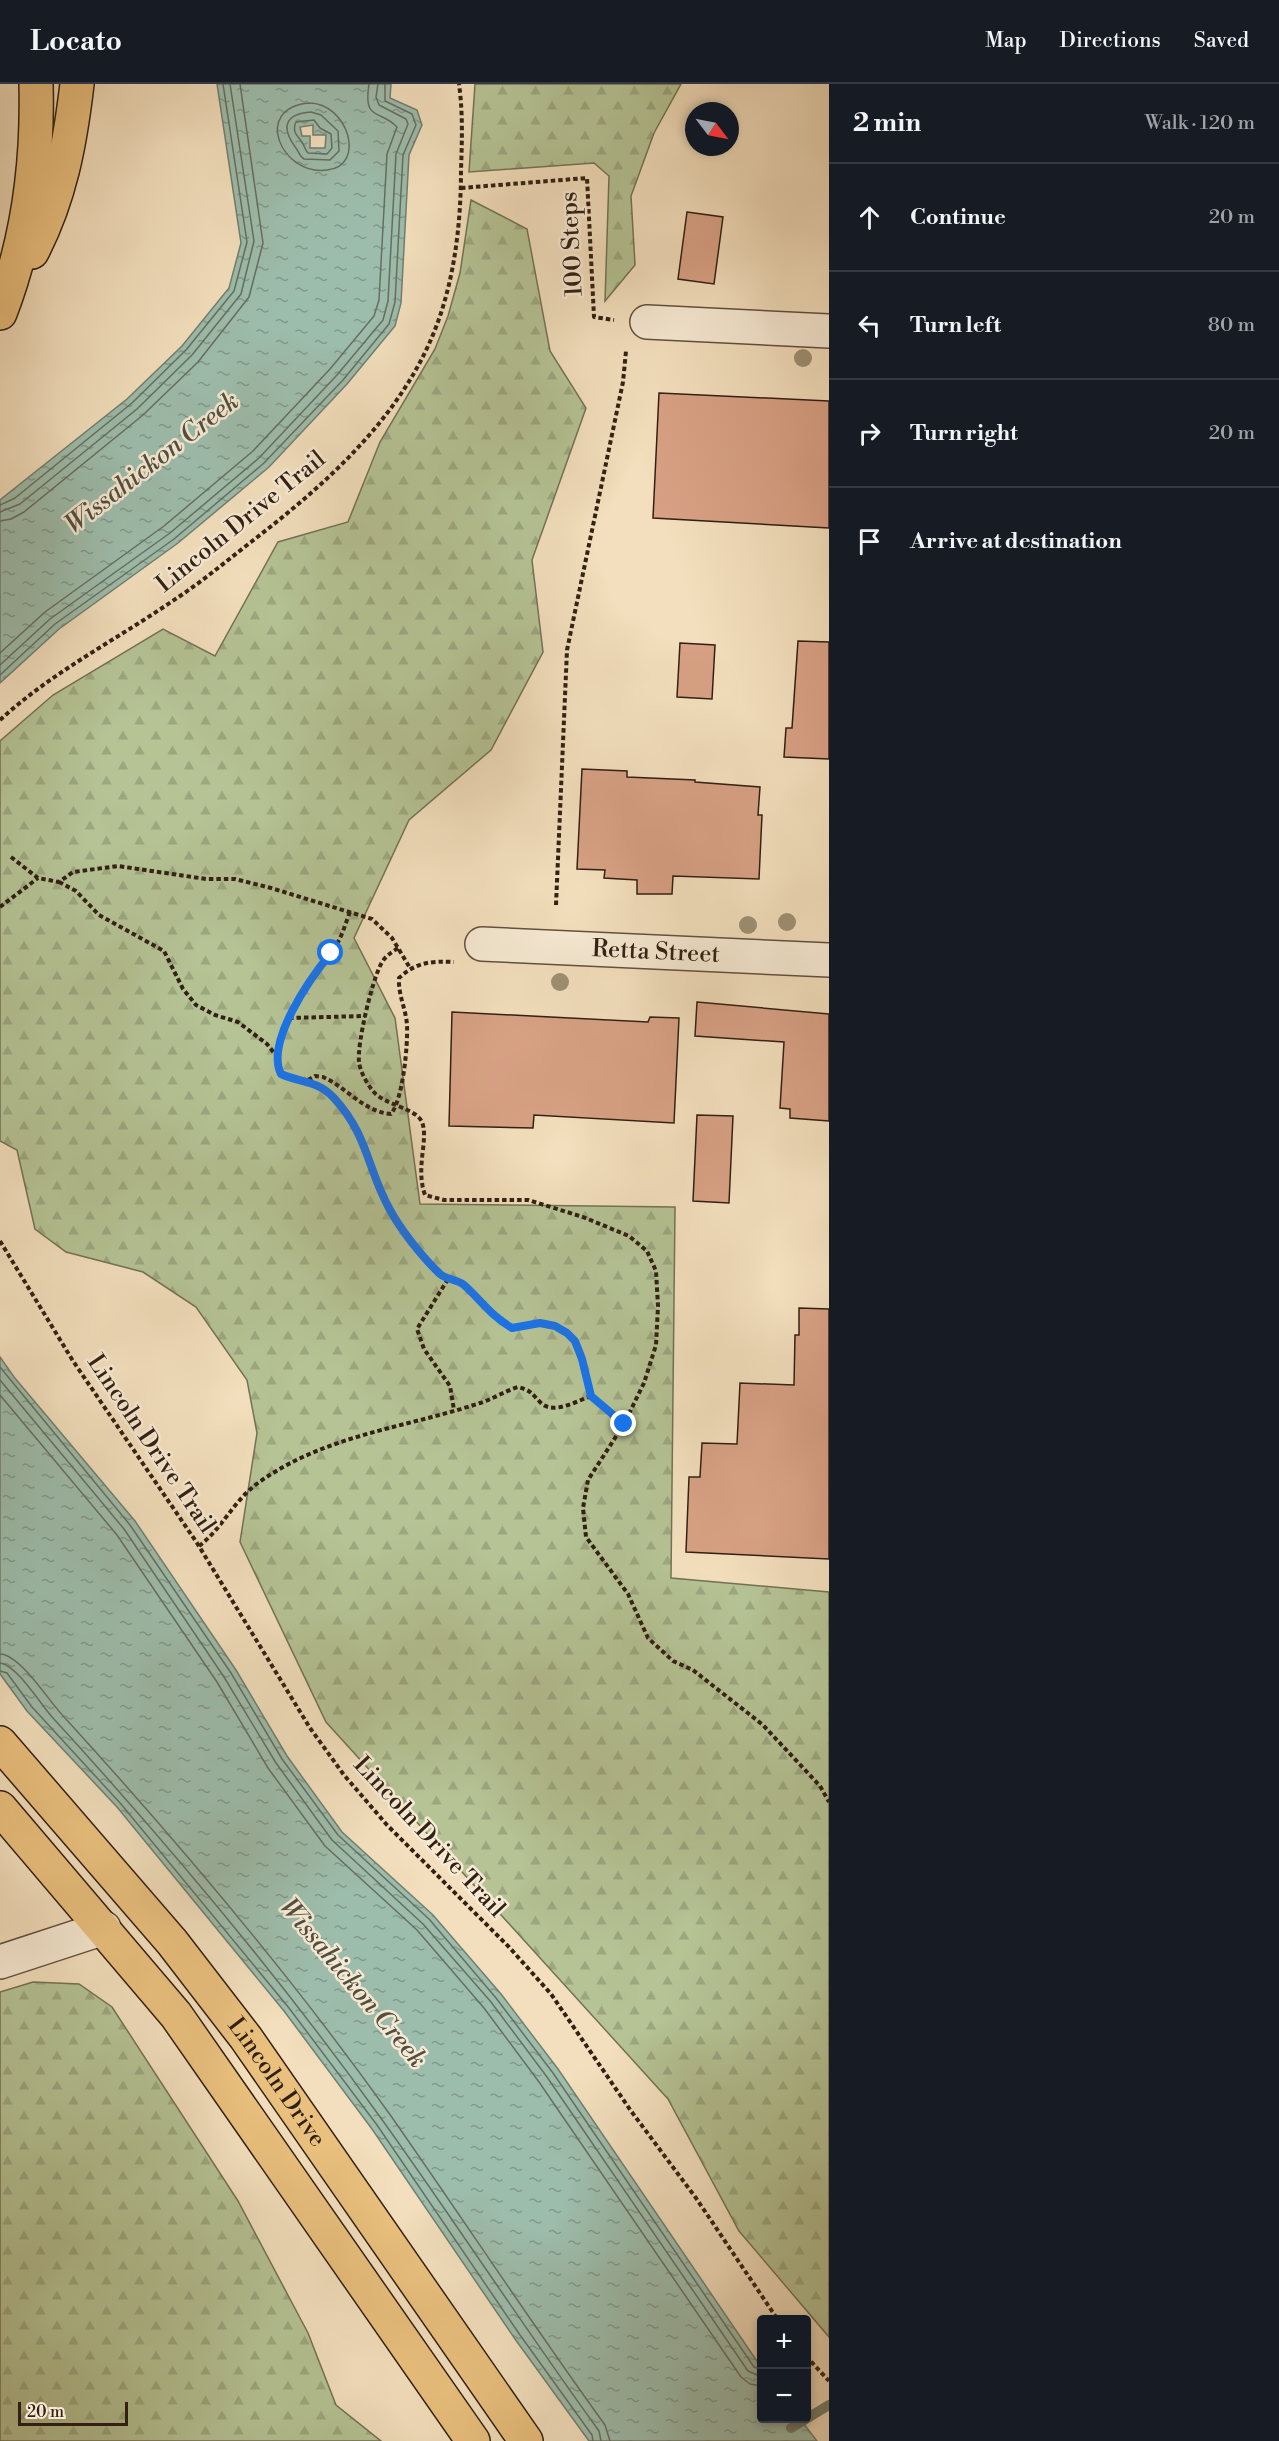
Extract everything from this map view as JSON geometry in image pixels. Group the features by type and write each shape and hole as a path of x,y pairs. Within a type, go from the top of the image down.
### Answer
{"main road":[{"path":"2,307 28,209 37,120 36,84"},
{"path":"2,307 32,252 55,202 69,151 77,84"},
{"name":"Lincoln Drive","path":"0,1743 172,1942 220,2002 526,2441"},
{"name":"Lincoln Drive","path":"0,1808 176,2015 221,2076 472,2441"}],"street":[{"path":"637,334 829,331"},
{"name":"Retta Street","path":"470,953 829,960"},
{"path":"0,1962 104,1929"}],"path":[{"name":"Lincoln Drive Trail","path":"0,720 56,677 210,574 318,488 361,445 385,416 408,382 441,313 454,260 461,188 462,109 459,84"},
{"name":"100 Steps","path":"461,188 587,178 594,317 603,318"},
{"path":"556,905 567,650 623,382 637,334"},
{"path":"12,857 38,878 59,882 76,891 99,915 164,951 183,989 196,1005 215,1015 238,1022 267,1044 278,1058"},
{"path":"59,882 73,872 94,867 138,867 206,879 235,879 372,919 392,938 410,968"},
{"path":"0,907 38,878"},
{"path":"350,912 339,939 311,977 288,1018 278,1058 281,1074 308,1080 334,1098 360,1132 388,1207 402,1230 440,1274 461,1283 487,1311 512,1328 540,1323 555,1326 567,1333 575,1341 582,1359 591,1396 624,1424"},
{"path":"398,948 387,955 380,965 365,1016 359,1063 375,1094 396,1107 412,1112 422,1120 424,1132 420,1179 425,1195 444,1200 528,1200 583,1217 629,1236 647,1251 656,1272 658,1306 656,1345 644,1383 624,1424 588,1480 583,1508 586,1537 628,1594 648,1638 673,1661 693,1670 763,1725 820,1786 829,1802"},
{"path":"308,1080 315,1076 332,1081 366,1106 380,1113 391,1113 396,1107 407,1025 398,991 399,978 410,968 428,961 470,953"},
{"path":"288,1018 365,1016"},
{"name":"Lincoln Drive Trail","path":"0,1241 73,1360 199,1546 310,1728 344,1775 387,1826 509,1947 551,1994 631,2111 696,2198 775,2315"},
{"path":"448,1279 417,1329 424,1349 450,1386 454,1410"},
{"path":"199,1546 219,1527 236,1501 285,1466 311,1452 483,1402 518,1387 532,1391 543,1405 553,1408 591,1396"},
{"path":"811,2361 829,2381"}],"green space":[{"path":"475,84 681,84 654,133 631,196 635,265 605,301 609,176 594,163 469,172"},
{"path":"471,200 527,229 550,351 586,408 532,560 543,652 491,750 409,820 354,938 395,1018 420,1204 675,1207 671,1578 829,1592 829,2337 739,2231 668,2099 326,1722 240,1542 257,1433 247,1380 196,1307 143,1272 66,1252 35,1229 17,1150 0,1141 0,741 53,695 163,629 215,656 278,542 348,522 380,442 435,349 448,316 460,273"},
{"path":"33,1982 79,1984 112,2007 238,2201 308,2333 336,2405 381,2441 0,2441 0,1992"}],"water":[{"name":"Wissahickon Creek","path":"217,84 391,84 390,98 417,110 422,125 409,155 401,303 395,326 347,384 269,467 178,543 59,629 0,683 0,500 127,399 182,346 229,288 241,243","holes":["313,125 313,135 326,135 325,148 310,148 310,136 302,136 300,127"]},
{"name":"Wissahickon Creek","path":"0,1357 14,1377 135,1521 236,1670 287,1756 342,1832 433,1915 501,1994 558,2069 757,2361 757,2423 803,2423 817,2441 589,2441 515,2339 372,2129 284,2011 117,1807 27,1711 0,1674"}],"building":[{"path":"687,212 723,217 714,284 678,279"},
{"path":"659,393 829,401 829,528 653,518"},
{"path":"798,641 829,642 829,759 784,757 786,728 792,728"},
{"path":"680,643 715,645 712,699 677,697"},
{"path":"582,769 627,771 627,777 695,780 695,782 760,787 758,815 762,815 759,879 673,876 672,894 637,894 637,880 604,878 605,870 577,869"},
{"path":"697,1002 829,1014 829,1121 790,1118 790,1109 780,1108 784,1042 695,1036"},
{"path":"452,1012 648,1022 650,1017 679,1018 674,1123 534,1115 533,1128 449,1126"},
{"path":"697,1115 733,1116 729,1203 693,1201"},
{"path":"799,1308 829,1309 829,1559 686,1552 689,1477 700,1477 702,1443 737,1444 740,1383 794,1385 795,1335 799,1335"}],"waterway":[{"path":"791,2428 829,2405"}],"route":[{"path":"331,953 311,977 288,1018 278,1058 281,1074 308,1080 334,1098 360,1132 388,1207 402,1230 440,1274 461,1283 496,1319 512,1328 540,1323 555,1326 567,1333 575,1341 582,1359 591,1396 624,1424"}]}
